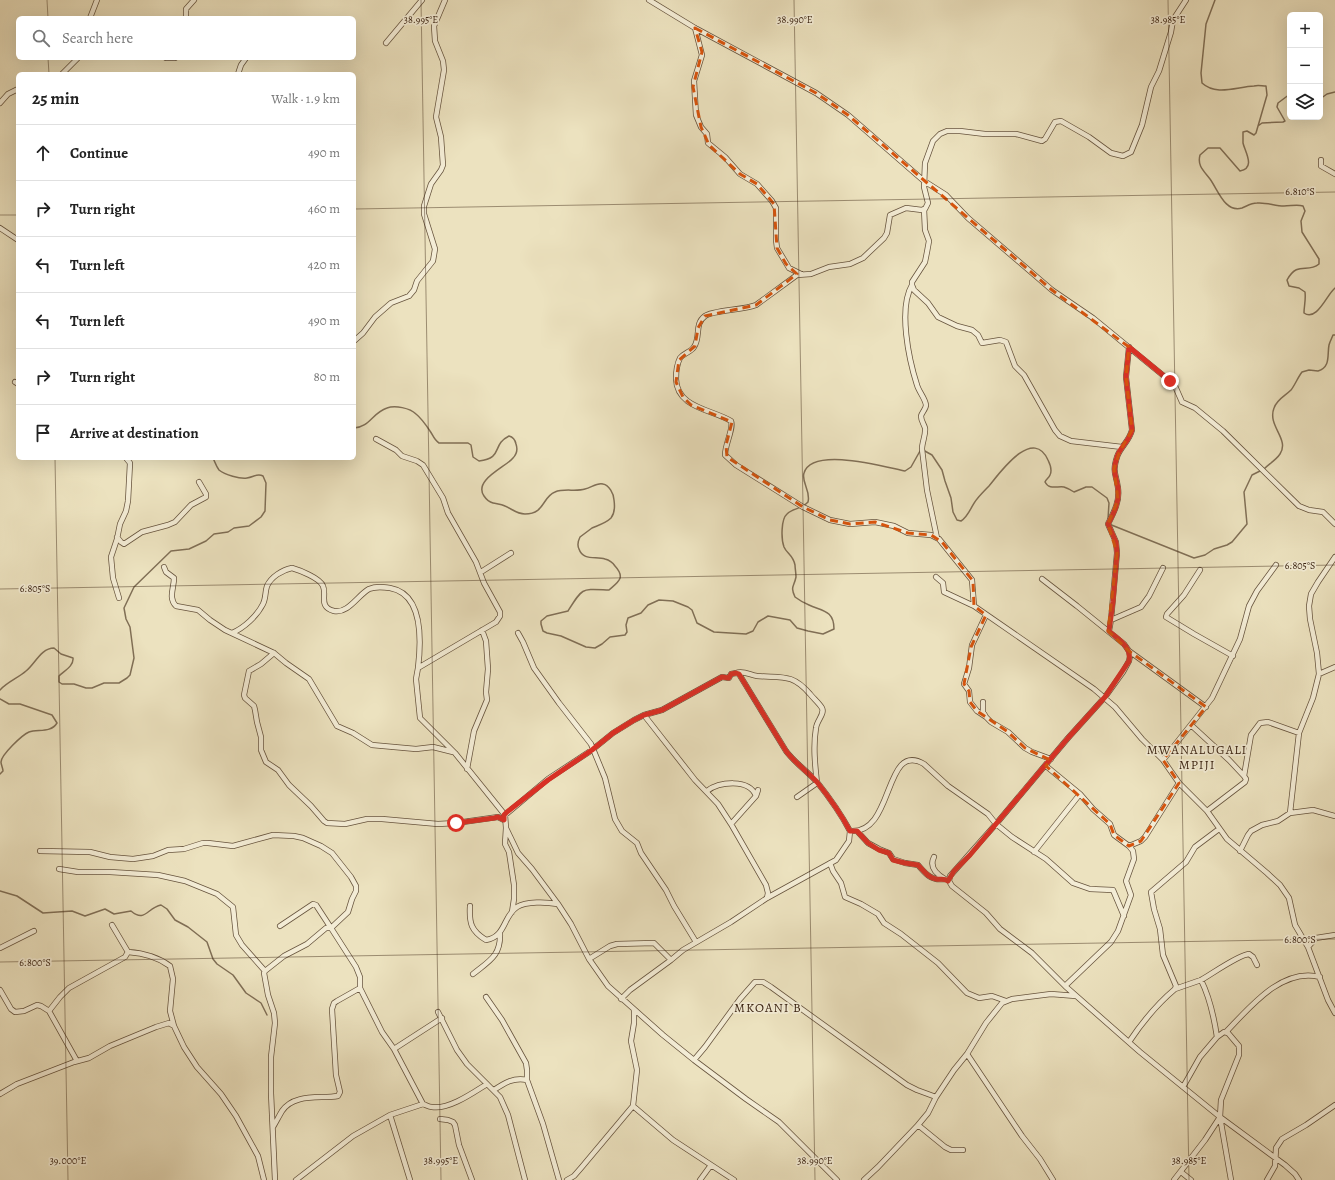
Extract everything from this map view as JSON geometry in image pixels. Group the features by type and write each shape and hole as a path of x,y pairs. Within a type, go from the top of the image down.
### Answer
{"street":[{"path":"91,16 97,0"},
{"path":"186,16 186,9 194,0"},
{"path":"386,43 422,0"},
{"path":"356,339 363,333 375,317 391,303 409,296 414,290 417,282 433,261 435,254 435,249 424,214 424,206 431,184 443,165 441,137 436,117 444,70 443,61 435,41 434,26 445,0"},
{"path":"649,0 695,28 828,100 848,115 925,181 946,195 964,215 1052,290 1079,307 1170,381 1182,402 1195,408 1223,431 1273,479 1290,498 1304,508 1324,513 1335,524"},
{"path":"937,538 927,490 922,449 925,430 921,417 925,408 925,403 916,383 907,340 906,326 908,294 912,282 925,262 928,252 928,238 925,230 924,209 927,207 928,203 924,188 925,163 933,141 940,134 947,132 1016,134 1042,141 1045,139 1055,122 1061,121 1111,153 1117,155 1127,155 1133,148 1142,125 1151,87 1160,72 1173,20 1186,0"},
{"path":"695,28 702,56 694,81 696,115 701,127 707,134 708,143 725,157 740,174 757,184 772,201 776,208 777,248 789,268 801,274"},
{"path":"64,72 76,60"},
{"path":"239,72 245,60"},
{"path":"0,103 8,94 16,90"},
{"path":"1321,160 1321,166 1335,174"},
{"path":"924,209 906,208 890,215 887,233 884,238 863,258 856,262 829,267 811,274 801,274 794,277 756,306 711,313 705,316 698,328 695,346 679,360 676,373 676,382 678,392 691,405 731,420 732,429 725,451 725,455 729,459 736,465 803,507 830,520 850,524 875,522 894,526 908,533 927,534 937,538 972,580 974,606"},
{"path":"0,228 16,239"},
{"path":"912,285 914,290 942,319 957,326 972,330 978,335 982,343 1000,340 1006,342 1015,366 1024,375 1055,430 1060,436 1071,441 1122,447"},
{"path":"1109,631 1117,553 1116,542 1108,524 1117,506 1118,500 1118,487 1114,472 1117,457 1132,430 1126,377 1129,347"},
{"path":"376,439 396,450 402,456 417,461 423,465 443,498 448,513 500,612 500,616 496,622 418,668"},
{"path":"119,598 113,578 110,557 120,524 125,515 128,501 130,463 128,460"},
{"path":"117,537 124,544 142,532 174,522 191,505 206,497 206,494 198,482"},
{"path":"480,572 511,553"},
{"path":"1290,813 1299,733 1314,693 1319,674 1310,606 1311,594 1335,557"},
{"path":"1163,760 1206,707 1218,687 1240,639 1249,606 1276,565"},
{"path":"164,567 166,572 174,578 172,598 173,603 176,606 198,610 215,624 274,653 309,679 337,726 340,728 353,733 374,746 398,746 416,749 433,747 455,753"},
{"path":"232,633 250,621 259,611 263,604 267,586 274,578 282,571 292,568 307,574 321,583 324,602 326,606 332,610 340,611 368,590 374,588 392,588 404,594 411,601 418,620 421,648 416,679 420,718 423,723 455,753 504,818 506,828 518,853 558,904 590,959 608,986 621,999 694,1060 779,1122 837,1180"},
{"path":"1111,620 1141,607 1149,596 1163,568"},
{"path":"1200,570 1184,595 1166,617 1233,656"},
{"path":"936,577 943,583 944,592 974,606 1116,706 1142,739 1163,760 1179,783 1207,811 1227,839 1280,885 1289,898 1295,925 1308,947 1328,1000 1335,1013"},
{"path":"1042,579 1109,631 1124,644 1129,651 1206,707"},
{"path":"986,615 972,644 969,668 964,684 969,691 970,702 977,711 986,717"},
{"path":"467,768 474,731 487,700 486,687 488,669 486,641 482,630"},
{"path":"518,633 534,668 589,741 605,778 615,819 622,831 637,843 640,853 666,890 696,942"},
{"path":"857,831 868,843 879,850 889,853 893,860 918,865 926,874 933,878 937,880 946,880 970,855 1105,697 1129,661 1129,651"},
{"path":"274,653 261,664 249,671 244,695 256,710 257,722 261,737 261,750 266,762 278,770 289,785 324,821 327,823 345,824 367,819 381,819 438,824 498,817 504,818"},
{"path":"1319,674 1335,667"},
{"path":"504,818 548,780 592,750 613,733 644,715 662,710 722,677 729,678 731,674 741,672 755,676 794,680 806,688 818,702 824,711 818,720 816,728 814,754 817,783"},
{"path":"621,999 630,990 683,950 731,922 767,898 836,860 849,841 850,831 842,815 817,783 792,759 775,735 741,678 736,673"},
{"path":"983,702 983,712 990,722 1008,732 1025,748 1051,759"},
{"path":"644,715 695,780 707,791 731,824 766,885 768,892 767,898"},
{"path":"1207,811 1245,782 1246,779 1244,776 1251,735 1260,723 1268,722 1299,733"},
{"path":"1191,725 1244,776"},
{"path":"850,831 857,831 866,828 873,822 884,803 896,770 906,762 915,760 924,764 948,786 988,814 996,824 1055,866 1073,883 1090,889 1113,890 1124,916"},
{"path":"1046,766 1080,794 1093,809 1110,824 1114,834 1133,851 1134,859 1126,881 1132,895 1118,931 1111,942 1065,986"},
{"path":"797,797 817,783"},
{"path":"1129,846 1141,841 1145,837 1179,783"},
{"path":"707,791 719,785 741,784 752,789 756,796"},
{"path":"731,824 756,796 758,790"},
{"path":"1034,852 1080,794"},
{"path":"1240,851 1248,835 1252,831 1262,825 1278,821 1290,813 1312,810 1335,816"},
{"path":"506,828 505,844 509,852 514,885 512,912"},
{"path":"1175,989 1176,986 1163,955 1160,929 1151,892 1186,862 1195,847 1219,829"},
{"path":"40,851 90,852 110,857 132,859 153,856 168,850 184,849 208,843 233,846 273,835 303,838 321,846 332,853 356,886 356,891 348,912 331,928 326,928 307,944 284,956 265,970"},
{"path":"934,857 932,866 937,873 986,914 1000,929 1032,953 1065,986 1129,1042 1183,1087 1275,1157 1295,1174 1299,1180"},
{"path":"830,863 833,871 841,883 845,897 878,914 884,923 938,962 967,993 979,998 992,996 1006,1001 1051,994 1076,996"},
{"path":"59,869 78,872 158,875 185,881 217,894 233,907 236,935 242,945 265,970 264,973 268,995 274,1013 275,1023 271,1057 270,1093 275,1180"},
{"path":"470,906 470,924 482,938 486,940 492,939 500,933 512,912 523,904 547,902 558,904"},
{"path":"280,926 313,904 316,905 350,955 360,977 360,988 382,1032 394,1049 423,1104"},
{"path":"112,925 128,952"},
{"path":"0,948 34,931"},
{"path":"473,974 495,956 500,940 500,933"},
{"path":"1308,947 1316,938 1335,935"},
{"path":"590,959 610,946 617,944 639,944 652,942 671,960"},
{"path":"49,1011 69,988 125,957 128,952"},
{"path":"128,952 141,953 164,961 170,966 173,979 170,1011 174,1026 184,1047 197,1067 221,1094 236,1116 258,1156 264,1180"},
{"path":"1129,1042 1145,1017 1159,1002 1175,989 1201,980 1246,954 1249,954 1257,965"},
{"path":"1183,1087 1200,1057 1217,1037 1226,1032 1248,1010 1280,983 1305,975 1320,977"},
{"path":"1201,980 1209,999 1217,1037"},
{"path":"694,1060 740,999 755,982 759,981 771,987 907,1084 917,1090 936,1097"},
{"path":"273,1128 283,1109 294,1101 301,1098 338,1096 340,1092 336,1074 332,1008 334,1003 360,988"},
{"path":"0,990 11,1009 15,1012 24,1011 37,1005 49,1011 77,1061"},
{"path":"486,997 502,1020 526,1063 527,1080 544,1124 559,1180"},
{"path":"864,1180 928,1113 936,1097 967,1054 986,1023 995,1011 1006,1001"},
{"path":"567,1180 574,1176 633,1106 637,1070 631,1041 634,1023 634,1010"},
{"path":"438,1012 457,1050 467,1064 500,1097 508,1115 525,1180"},
{"path":"394,1049 442,1018"},
{"path":"0,1094 17,1084 77,1061 89,1058 110,1046 156,1027 169,1023 174,1026"},
{"path":"1226,1032 1237,1042 1240,1050 1233,1073 1221,1100 1220,1116 1232,1180"},
{"path":"967,1054 1053,1180"},
{"path":"494,1090 515,1079 520,1078 527,1080"},
{"path":"296,1180 353,1136 390,1115 423,1104 432,1107 447,1106 487,1084"},
{"path":"1267,1180 1275,1166 1276,1148 1282,1139 1335,1105"},
{"path":"633,1106 674,1140 734,1180"},
{"path":"390,1115 410,1180"},
{"path":"1174,1180 1205,1140 1220,1116"},
{"path":"440,1119 453,1122 459,1145 472,1180"},
{"path":"918,1125 945,1147 951,1150 963,1150"},
{"path":"700,1180 711,1165"},
{"path":"1181,1172 1191,1180"}],"highlighted area":[{"path":"695,28 816,93 848,115 1052,290 1129,347 1126,377 1132,430 1119,453 1114,469 1118,500 1108,524 1117,553 1108,631 1129,651 1206,707 1163,760 1179,783 1141,841 1129,846 1114,835 1110,824 1046,766 1050,760 1025,748 1008,732 977,711 970,702 969,691 964,684 971,647 986,615 974,606 973,581 942,542 931,535 908,533 875,522 850,524 830,520 803,507 727,457 726,445 732,422 691,405 683,397 676,382 679,360 695,346 698,328 705,316 756,305 797,274 786,264 777,248 774,204 757,184 740,174 709,145 701,127 693,87 702,52"}],"waterway":[{"path":"1215,0 1206,24 1201,73 1202,83 1208,87 1220,90 1266,86 1267,95 1256,133 1254,135 1247,131 1243,132 1243,143 1249,163 1248,167 1240,171 1220,148 1208,148 1200,155 1200,165 1223,200 1231,207 1236,209 1260,203 1281,206 1303,206 1305,211 1301,221 1302,232 1319,259 1319,264 1315,267 1295,270 1287,280 1289,286 1299,288 1305,292 1304,313 1309,315 1317,311 1335,288"},
{"path":"1323,97 1335,92"},
{"path":"1258,126 1262,123 1285,121 1277,107 1278,103 1287,96"},
{"path":"1264,469 1280,454 1282,448 1281,438 1273,421 1275,405 1291,390 1302,372 1309,370 1318,371 1325,367 1328,360 1329,344 1333,335 1335,335"},
{"path":"356,428 368,423 378,413 387,408 398,407 406,409 413,412 420,418 437,442 468,443 471,445 473,457 479,461 492,457 500,443 509,436 512,437 517,446 515,455 509,462 486,479 482,490 485,497 490,502 504,505 522,514 536,511 551,494 555,492 581,490 598,484 607,486 611,490 614,498 615,505 613,514 607,521 592,528 580,537 578,546 583,555 587,557 605,559 612,563 620,574 620,580 609,590 593,589 584,591 577,597 568,611 547,616 541,621 543,631 561,636 586,647 595,648 610,637 625,635 627,632 626,625 628,618 641,613 648,605 659,600 673,601 688,607 692,610 697,623 714,632 746,634 753,631 758,622 768,616 790,620 797,628 823,634 834,629 830,615 823,610 805,603 795,597 793,588 796,577 795,565 783,543 782,529 785,517 789,512 803,506 808,502 809,498 803,476 804,473 810,465 820,461 834,459 850,460 905,471 911,467 920,451"},
{"path":"923,450 932,455 942,470 951,498 953,512 957,520 961,521 966,516 977,499 1009,462 1017,455 1034,448 1042,451 1048,460 1051,472 1050,476 1045,482 1049,486 1064,487 1074,492 1086,487 1092,487 1107,498 1109,503 1108,519"},
{"path":"0,690 26,671 42,653 54,648 61,654 73,658 70,666 59,676 59,682 62,684 74,684 86,688 92,688 104,683 119,683 130,675 134,658 130,627 126,619 124,608 134,587 171,551 189,549 206,541 214,534 228,532 234,528 249,526 261,517 265,511 266,483 263,476 257,475 244,478 229,475 219,470 214,460"},
{"path":"1109,524 1194,558 1205,555 1214,549 1232,542 1247,524 1244,492 1252,475 1260,471"},
{"path":"0,699 9,704 20,704 52,715 57,723 48,729 29,732 17,741 4,755 1,763 3,771 0,774"},
{"path":"0,891 17,896 43,913 72,911 85,916 105,909 114,914 131,911 140,916 161,905 167,909 175,920 188,927 207,942 213,959 217,964 233,975 246,993 261,1003 267,1015"}],"district":[{"name":"MWANALUGALI MPIJI","path":"1197,756"},
{"name":"MKOANI B","path":"768,1007"}],"route":[{"path":"456,823 498,817 504,820 504,815 528,795 566,766 592,750 613,733 644,715 659,712 722,677 729,678 731,674 735,672 739,674 786,751 792,759 817,783 842,815 850,831 857,831 868,843 879,850 889,853 893,860 918,865 926,874 933,878 948,881 954,871 970,855 1068,738 1090,716 1123,672 1129,661 1130,656 1127,647 1109,631 1117,553 1116,542 1108,524 1117,506 1118,500 1118,487 1114,472 1118,453 1128,442 1132,430 1126,377 1129,347 1170,381"}]}
